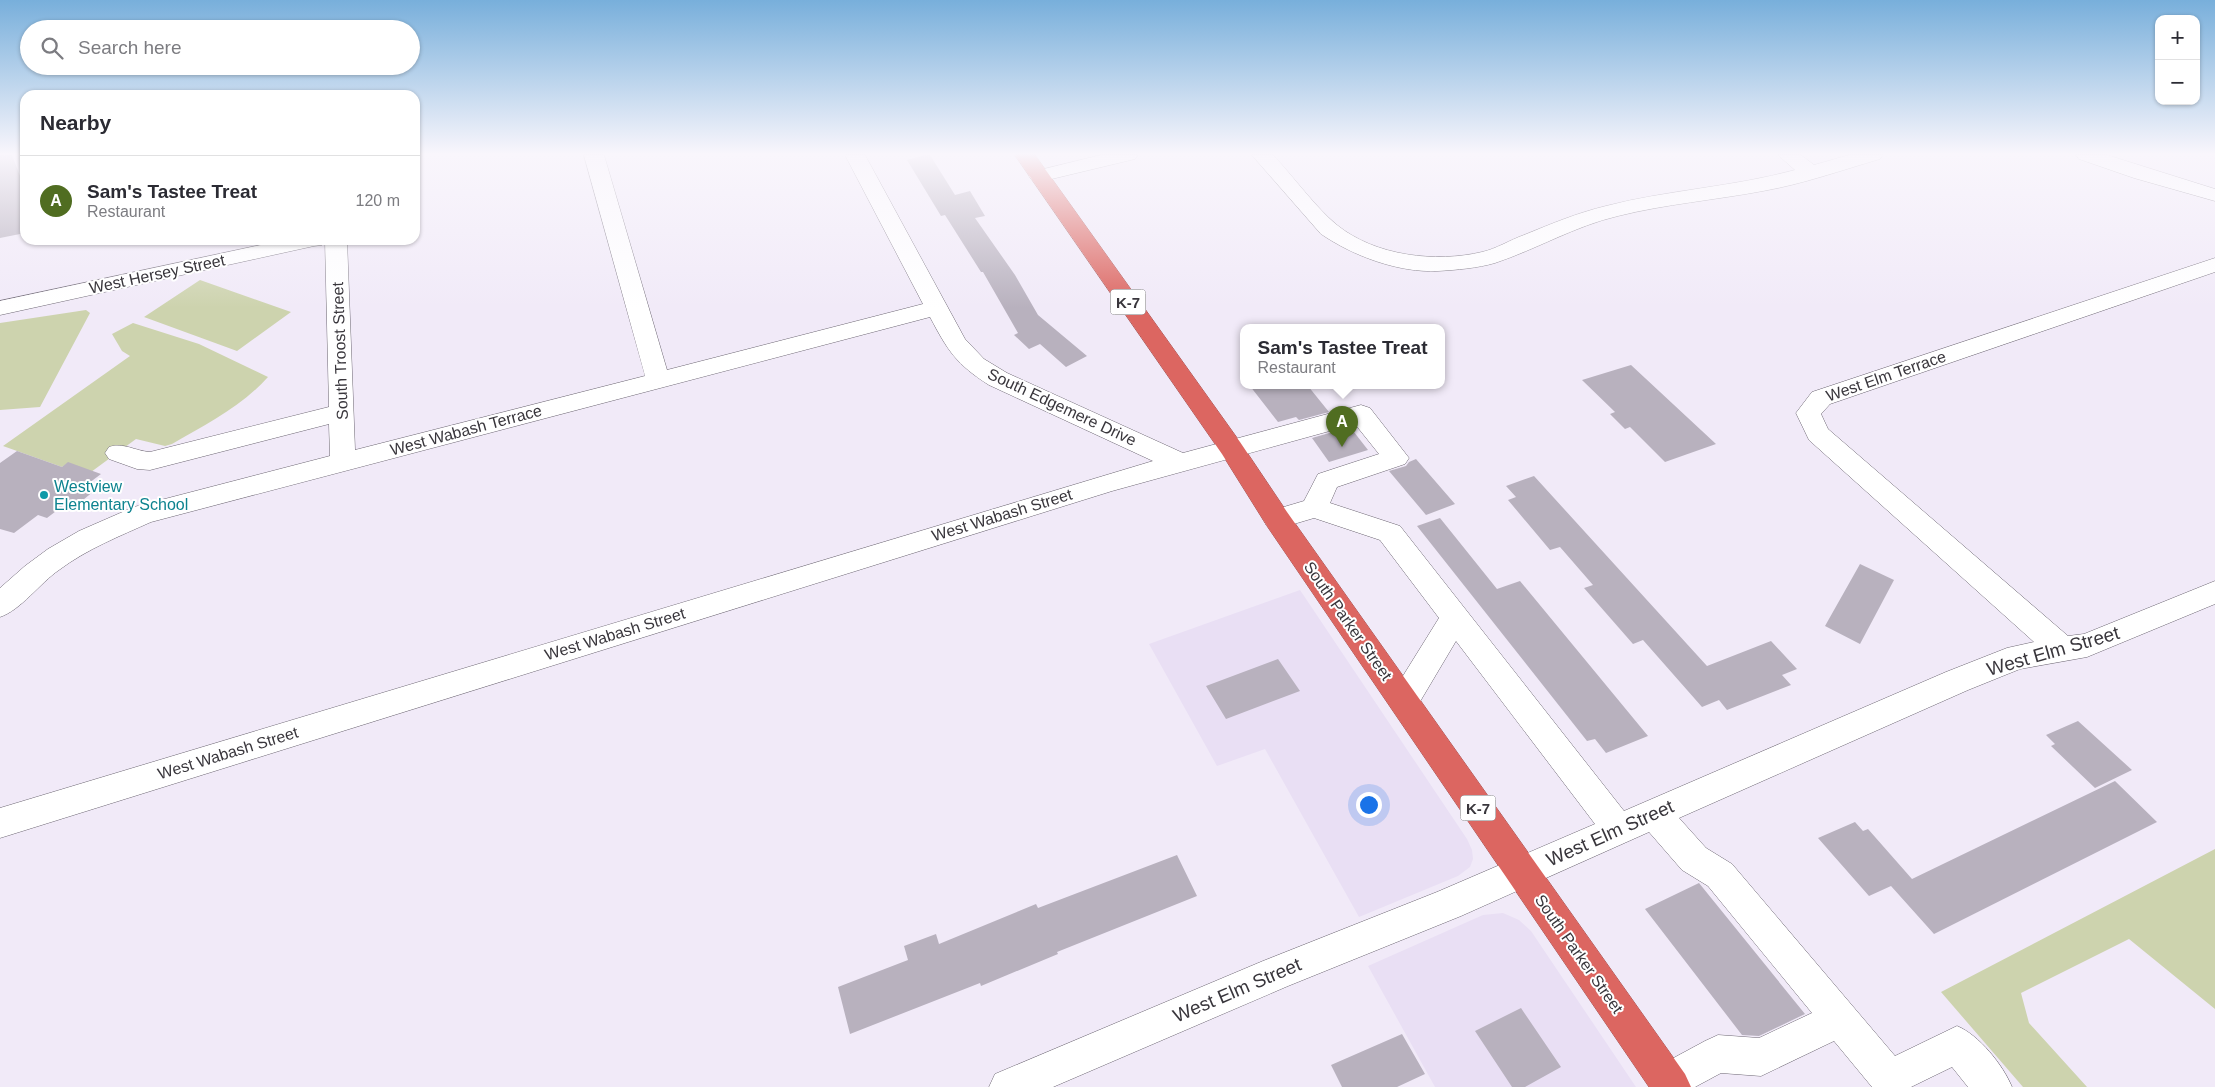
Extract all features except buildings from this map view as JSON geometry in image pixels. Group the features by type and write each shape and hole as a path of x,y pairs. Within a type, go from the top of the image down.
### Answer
{"highway":[{"name":"South Parker Street","path":"1060,206 1231,448 1277,519 1670,1084"}],"street":[{"path":"608,206 658,380"},
{"name":"South Edgemere Drive","path":"882,206 955,343 975,365 998,379 1179,462"},
{"path":"1308,206 1329,229 1357,247 1386,257 1438,264 1467,262 1487,258 1578,220 1635,206"},
{"name":"West Hersey Street","path":"0,308 291,245"},
{"name":"South Troost Street","path":"336,245 344,462"},
{"name":"West Elm Terrace","path":"2062,650 1818,434 1808,413 1821,398 2215,265"},
{"name":"West Wabash Terrace","path":"7,600 57,557 104,531 144,514 937,308"},
{"path":"118,453 137,460 150,461 342,412"},
{"name":"West Wabash Street","path":"0,823 1179,462 1361,414 1396,458 1327,481 1314,508"},
{"path":"1277,519 1314,508 1390,533 1618,828"},
{"name":"West Elm Street","path":"1008,1087 1267,976 1449,904 1618,828 2017,657 2087,646 2215,592"},
{"path":"1404,701 1455,617"},
{"path":"1654,813 1694,860 1720,875 1889,1078 1957,1046 1993,1087"},
{"path":"1670,1084 1718,1054 1761,1057 1840,1019"}],"shaded area":[{"path":"1300,590 1467,839 1472,850 1473,859 1470,867 1458,876 1359,917 1265,749 1217,766 1149,644"},
{"path":"1503,913 1519,920 1531,931 1636,1087 1435,1087 1368,966 1483,915"}],"green space":[{"path":"200,280 291,312 237,351 144,317"},
{"path":"86,310 90,313 40,407 0,410 0,323"},
{"path":"133,323 199,344 268,377 258,388 235,406 172,444 165,446 136,439 91,472 68,463 62,467 3,446 130,356 122,351 112,334"},
{"path":"2215,849 2215,1009 2129,939 2021,993 2029,1023 2087,1087 2023,1087 1941,992"}],"place":[{"name":"Sam's Tastee Treat","path":"1342,447"},
{"name":"Westview Elementary School","path":"44,495"}]}
